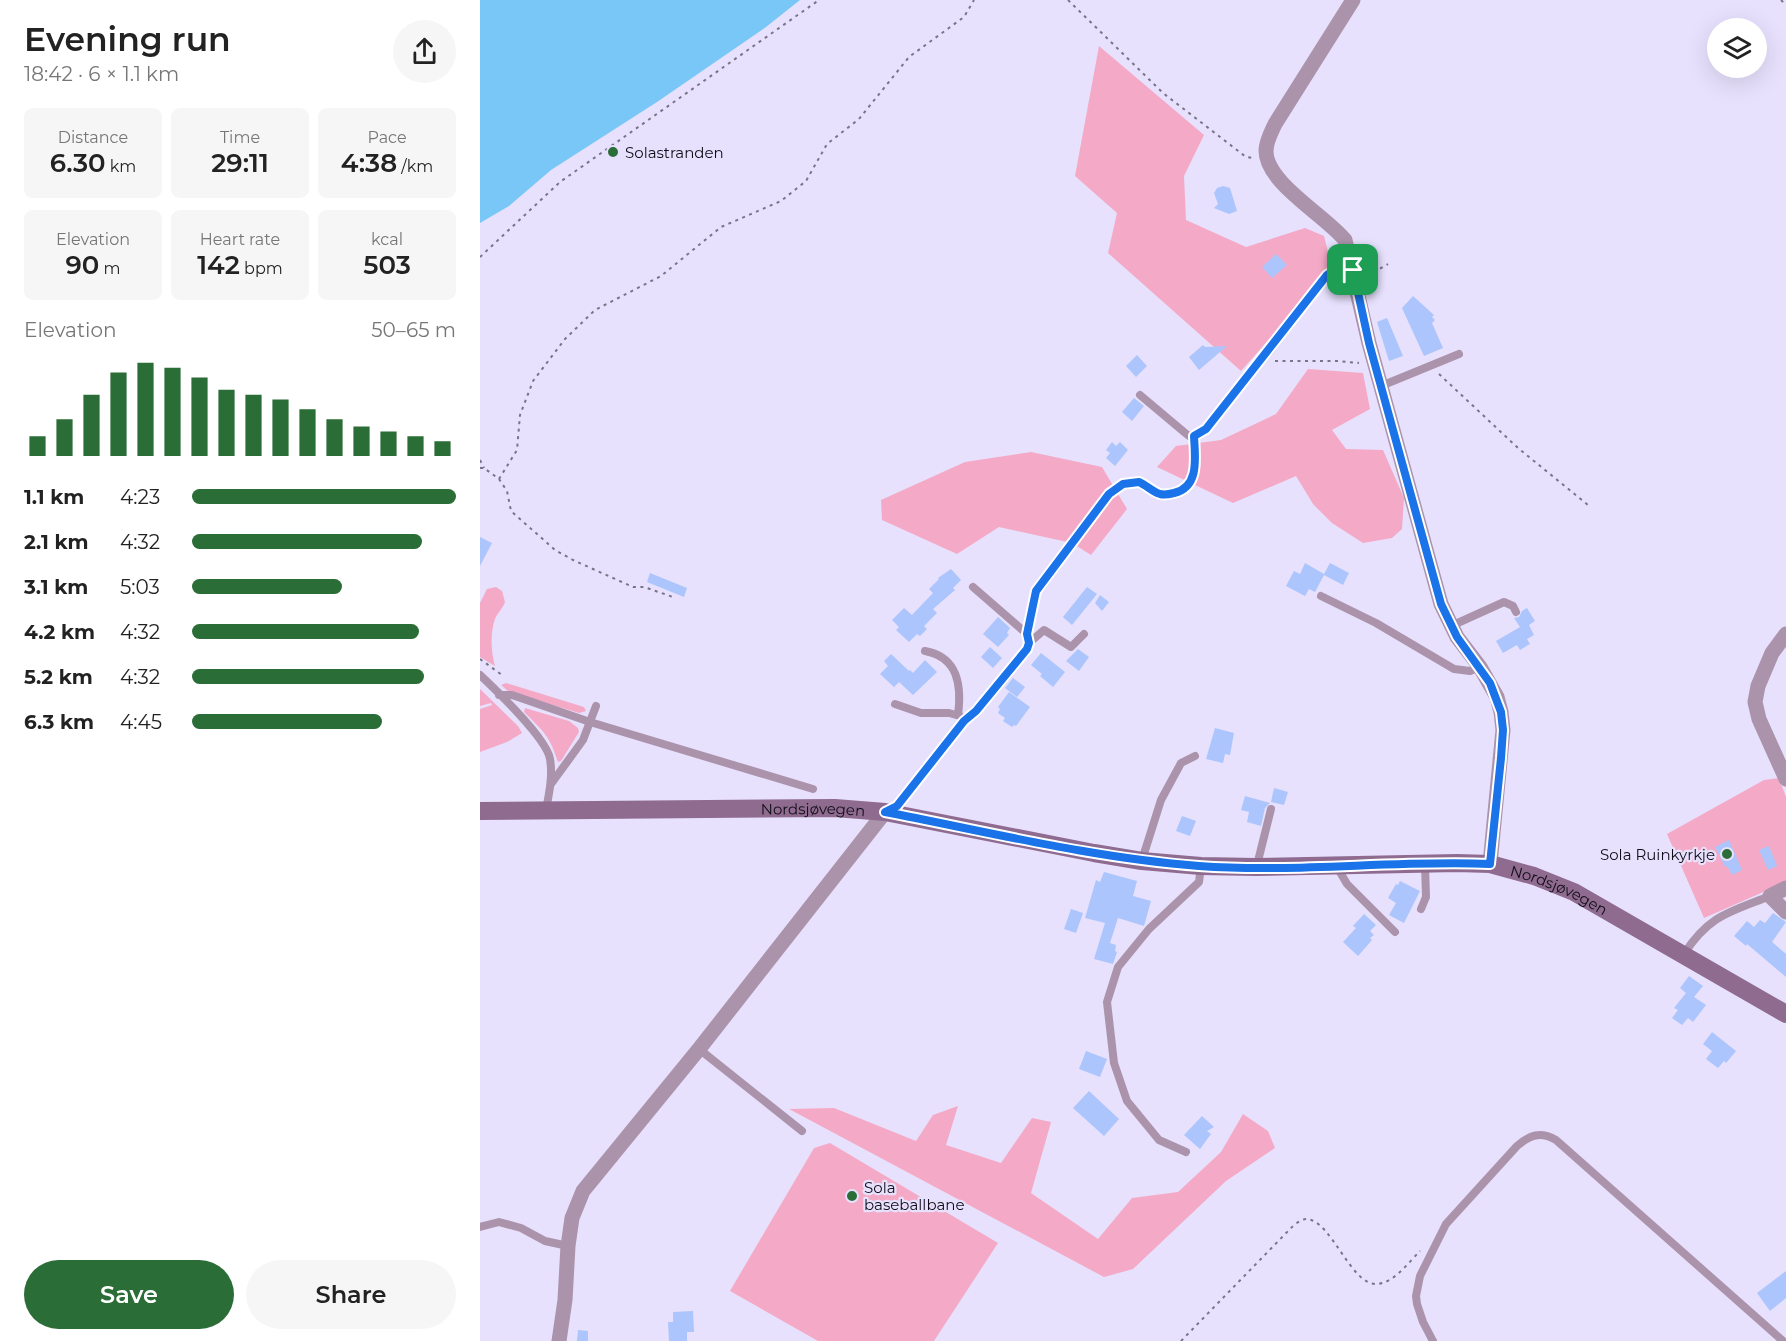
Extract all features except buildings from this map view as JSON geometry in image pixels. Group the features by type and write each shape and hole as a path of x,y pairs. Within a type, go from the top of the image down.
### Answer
{"street":[{"path":"1353,0 1275,124 1268,139 1266,151 1268,161 1284,184 1342,235 1349,250 1381,386 1441,604 1451,626 1480,667 1497,697 1503,730 1490,864"},
{"path":"1786,634 1772,653 1758,686 1755,702 1759,719 1786,779"},
{"name":"Nordsjøvegen","path":"480,811 835,808 885,812 1142,861 1201,866 1256,867 1490,864 1534,876 1574,892 1786,1014"},
{"path":"559,1341 565,1300 567,1246 572,1218 584,1191 885,812"},
{"path":"1786,888 1770,896 1786,912"}],"lane":[{"path":"1194,436 1206,429 1327,275 1333,271 1353,270"},
{"path":"1381,386 1459,354"},
{"path":"1140,394 1184,432 1194,436"},
{"path":"1139,482 1160,494 1169,495 1187,488 1192,481 1194,470 1194,436"},
{"path":"973,587 1027,634 1029,643"},
{"path":"1322,596 1376,623 1454,669 1470,671 1480,667"},
{"path":"1451,626 1504,602 1513,606 1515,612"},
{"path":"885,812 897,806 961,718 976,711 1002,681 1029,643 1044,630 1048,630 1071,647 1084,634"},
{"path":"925,651 938,653 951,665 959,689 961,718"},
{"path":"480,675 534,730 544,744 550,758 551,784 546,810"},
{"path":"499,695 512,695 590,722 813,789"},
{"path":"895,704 921,713 961,718"},
{"path":"551,784 583,740 596,706"},
{"path":"1142,861 1161,800 1181,763 1195,756"},
{"path":"1256,867 1271,809"},
{"path":"1421,909 1426,897 1424,864"},
{"path":"1186,1152 1159,1140 1127,1101 1114,1063 1107,1002 1118,967 1149,929 1199,882 1201,866"},
{"path":"1336,866 1347,884 1395,932"},
{"path":"1684,955 1695,938 1713,920 1770,896"},
{"path":"699,1049 802,1131"},
{"path":"1433,1341 1418,1313 1416,1296 1420,1275 1451,1217 1517,1146 1536,1134 1550,1136 1556,1140 1783,1341"},
{"path":"480,1227 500,1222 521,1228 545,1241 567,1246"}],"path":[{"path":"480,257 560,182 819,0"},
{"path":"499,479 517,450 520,416 533,381 566,339 595,310 661,276 721,227 781,201 806,182 827,144 859,119 909,57 964,17 974,0"},
{"path":"1068,0 1163,93 1246,157 1268,161"},
{"path":"1781,0 1786,5"},
{"path":"1357,287 1368,276 1388,264"},
{"path":"1260,362 1357,362"},
{"path":"1430,366 1518,448 1588,505"},
{"path":"480,460 482,468 499,479 507,491 511,511 555,550 633,587 644,586 673,597"},
{"path":"1027,634 1036,591 1109,494 1123,484 1139,482"},
{"path":"480,659 502,675"},
{"path":"1181,1341 1291,1227 1300,1221 1307,1219 1315,1222 1326,1232 1358,1275 1367,1282 1376,1284 1402,1270 1424,1247"}],"shaded area":[{"path":"1099,46 1204,135 1184,176 1186,220 1246,247 1305,228 1324,236 1332,268 1241,371 1108,253 1117,213 1075,176"},
{"path":"1308,369 1363,373 1370,409 1332,430 1346,449 1383,450 1404,498 1402,529 1392,538 1363,543 1332,523 1313,504 1296,476 1233,503 1157,467 1176,446 1221,440 1276,414"},
{"path":"1031,452 1102,467 1127,509 1091,555 1072,543 999,527 957,554 882,520 881,500 965,462"},
{"path":"496,587 502,591 505,602 495,619 492,630 495,666 480,657 480,603 487,589"},
{"path":"506,683 584,707 586,711 579,713 509,692 501,685"},
{"path":"480,689 518,726 522,733 507,742 480,752 480,709 492,705 491,703 480,706"},
{"path":"525,708 569,721 578,728 579,732 561,761 558,762 545,734 524,712"},
{"path":"1779,778 1786,797 1786,882 1704,918 1667,834 1764,780"},
{"path":"958,1106 946,1145 1001,1163 1032,1118 1051,1122 1031,1193 1098,1239 1132,1198 1178,1192 1221,1152 1243,1114 1268,1131 1275,1148 1226,1181 1133,1269 1104,1277 789,1109 834,1108 916,1141 933,1115"},
{"name":"Sola baseballbane","path":"830,1143 998,1243 934,1341 818,1341 730,1291 814,1148"}],"water":[{"path":"480,0 800,0 766,27 657,102 551,170 509,206 480,223"}],"place":[{"name":"Solastranden","path":"613,152"},
{"name":"Sola Ruinkyrkje","path":"1727,854"},
{"name":"Sola baseballbane","path":"852,1196"}],"route":[{"path":"1353,270 1369,343 1441,604 1457,637 1490,683 1501,712 1503,730 1501,758 1490,864 1256,867 1201,866 1142,861 885,812 897,806 964,721 976,711 1027,649 1029,637 1027,634 1036,591 1109,494 1123,484 1139,482 1160,494 1169,495 1187,488 1192,481 1194,470 1194,436 1206,429 1269,352 1327,275 1333,271 1353,270"}]}
